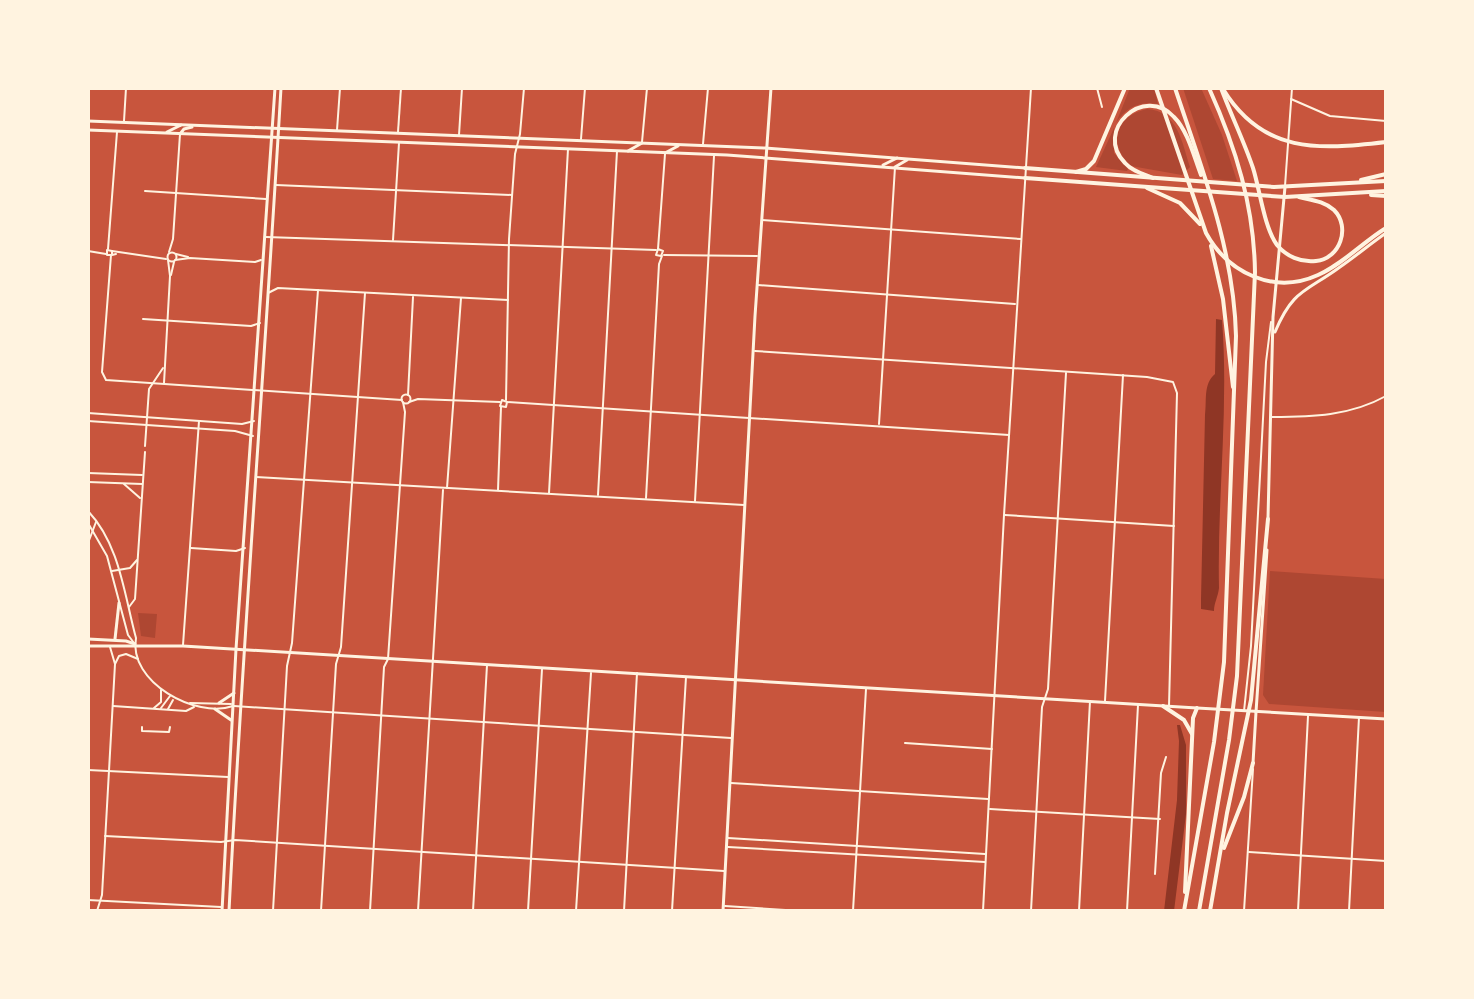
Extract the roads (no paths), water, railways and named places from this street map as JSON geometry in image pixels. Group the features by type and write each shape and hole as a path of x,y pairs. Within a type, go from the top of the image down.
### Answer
{"highway":[{"path":"1076,172 1086,169 1094,161 1125,88"},
{"path":"1156,88 1206,233 1223,257 1238,269 1257,278 1293,282 1322,273 1386,231"},
{"path":"1175,88 1203,177"},
{"path":"1199,911 1235,694 1241,622 1255,272 1250,208 1241,168 1209,88"},
{"path":"1222,88 1248,121 1279,140 1324,147 1385,143"},
{"path":"1222,88 1256,175 1272,236 1281,249 1293,257 1311,261 1327,258 1337,249 1343,232 1340,219 1330,207 1299,197"},
{"path":"1153,178 1125,163 1115,143 1116,130 1123,118 1145,106 1160,107 1176,118 1210,195 1227,254 1237,347 1227,623 1221,694 1185,910"},
{"path":"1025,168 1285,187 1386,181"},
{"path":"1346,183 1386,174"},
{"path":"1025,178 1285,197 1386,193"},
{"path":"1147,188 1187,208 1200,223 1211,246 1225,309 1235,403"},
{"path":"1210,911 1251,700 1268,519"},
{"path":"1166,706 1184,720 1192,736"},
{"path":"1185,910 1192,736 1197,708"},
{"path":"1221,854 1244,797 1253,763"}],"main road":[{"path":"222,909 236,649 275,88"},
{"path":"229,911 242,650 281,88"},
{"path":"723,909 753,351 771,88"},
{"path":"88,121 765,148 1025,168"},
{"path":"115,131 124,122"},
{"path":"163,133 181,125"},
{"path":"180,134 196,125"},
{"path":"88,130 765,157 1025,178"},
{"path":"384,142 398,134"},
{"path":"625,152 642,143"},
{"path":"665,153 682,145"},
{"path":"879,166 897,158"},
{"path":"895,167 911,159"},
{"path":"1253,763 1268,519 1273,317 1285,187"},
{"path":"1274,336 1296,295 1334,272 1386,231"},
{"path":"251,462 256,477"},
{"path":"247,518 252,533"},
{"path":"115,640 119,603"},
{"path":"88,639 1386,719"},
{"path":"88,646 128,647 135,644"},
{"path":"219,703 234,693"},
{"path":"215,709 227,715 232,722"}],"street":[{"path":"124,122 126,88"},
{"path":"337,131 340,88"},
{"path":"398,134 401,88"},
{"path":"459,136 462,88"},
{"path":"498,491 510,300 512,195 524,88"},
{"path":"581,140 585,88"},
{"path":"642,143 647,88"},
{"path":"703,145 708,88"},
{"path":"983,911 1031,88"},
{"path":"1097,88 1102,107"},
{"path":"1285,187 1292,88"},
{"path":"1291,99 1330,116 1386,121"},
{"path":"115,131 104,379 262,392 699,413 1009,435"},
{"path":"170,276 175,260 173,239 180,134"},
{"path":"393,241 399,143"},
{"path":"549,494 568,149"},
{"path":"598,497 617,151"},
{"path":"646,500 665,153"},
{"path":"694,502 714,155"},
{"path":"879,425 895,167"},
{"path":"275,185 512,195"},
{"path":"145,191 268,199"},
{"path":"761,219 1021,239"},
{"path":"265,237 759,257"},
{"path":"164,385 170,276 168,260 173,239"},
{"path":"88,251 159,256 168,260 263,260"},
{"path":"159,256 175,253 190,258"},
{"path":"255,262 263,266"},
{"path":"269,283 278,288 510,300"},
{"path":"757,285 1017,304"},
{"path":"268,293 278,288"},
{"path":"273,911 285,709 318,290"},
{"path":"321,911 365,293"},
{"path":"370,911 384,667 388,659 413,295"},
{"path":"418,911 432,661 461,297"},
{"path":"1244,711 1266,362 1273,317"},
{"path":"143,319 251,326 260,330"},
{"path":"251,326 260,323"},
{"path":"753,351 1123,375 1173,382 1177,393 1166,706"},
{"path":"145,446 149,389 164,366"},
{"path":"1031,911 1066,372"},
{"path":"1105,702 1123,375"},
{"path":"1272,417 1334,415 1386,396"},
{"path":"405,397 409,402"},
{"path":"405,397 409,402"},
{"path":"405,412 409,402 418,399"},
{"path":"88,413 242,424 254,421"},
{"path":"88,421 242,431 253,436"},
{"path":"183,646 199,421"},
{"path":"119,603 132,607 135,599 145,452"},
{"path":"142,484 88,482 89,473 143,475"},
{"path":"256,477 745,505"},
{"path":"123,483 141,501"},
{"path":"88,511 111,545 139,660 161,689 194,707"},
{"path":"1004,515 1174,526"},
{"path":"88,543 97,521"},
{"path":"88,523 104,549 128,635 135,644"},
{"path":"190,548 236,551 245,548"},
{"path":"236,551 244,557"},
{"path":"112,572 132,567 137,559"},
{"path":"97,911 113,706 115,664 110,647"},
{"path":"115,664 124,654 139,660"},
{"path":"473,911 487,664"},
{"path":"528,911 542,668"},
{"path":"576,911 591,671"},
{"path":"624,911 637,673"},
{"path":"672,911 686,676"},
{"path":"853,911 867,687"},
{"path":"154,708 161,702 161,689"},
{"path":"161,708 172,696"},
{"path":"171,715 172,696"},
{"path":"1079,911 1090,701"},
{"path":"189,703 732,739"},
{"path":"1127,911 1138,704"},
{"path":"113,706 186,711 194,707 215,709 233,706"},
{"path":"142,715 143,707"},
{"path":"1298,911 1308,714"},
{"path":"1349,911 1359,717"},
{"path":"142,727 142,731 169,732 170,727"},
{"path":"905,743 992,749"},
{"path":"1155,874 1161,773 1166,757"},
{"path":"1244,911 1253,763"},
{"path":"88,770 229,777"},
{"path":"730,783 989,799"},
{"path":"988,809 1160,819"},
{"path":"105,836 277,842 725,871"},
{"path":"727,838 986,854"},
{"path":"759,848 760,840"},
{"path":"783,850 784,842"},
{"path":"726,846 986,862"},
{"path":"1247,852 1386,861"},
{"path":"88,900 222,909"},
{"path":"161,911 162,903"},
{"path":"723,909 801,911"}]}
